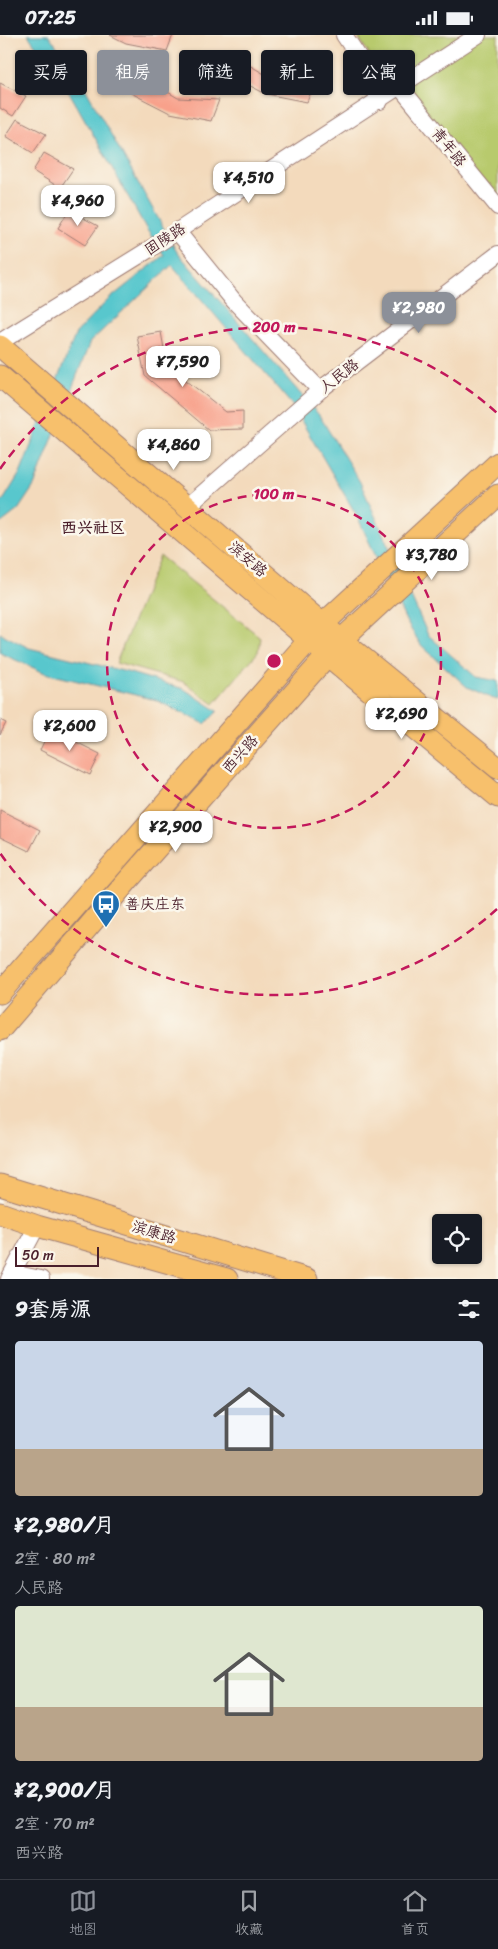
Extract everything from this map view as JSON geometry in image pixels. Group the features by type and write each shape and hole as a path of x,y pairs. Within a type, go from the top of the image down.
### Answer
{"main road":[{"name":"滨安路","path":"0,346 188,507 316,632"},
{"name":"滨安路","path":"0,376 335,647 498,768"},
{"name":"西兴路","path":"0,993 316,632 498,463"},
{"name":"西兴路","path":"0,1030 130,878 335,647 498,495"},
{"name":"滨安路","path":"335,647 498,797"},
{"name":"滨康路","path":"0,1185 307,1279"},
{"name":"滨康路","path":"0,1213 178,1271 217,1278"}],"street":[{"path":"344,35 358,56 380,101"},
{"name":"固陵路","path":"415,77 478,35"},
{"name":"固陵路","path":"0,342 389,95"},
{"name":"青年路","path":"407,95 498,207"},
{"path":"177,231 234,301 320,390"},
{"name":"人民路","path":"188,507 320,390 498,255"},
{"path":"37,1226 10,1276 41,1279"}],"green space":[{"path":"357,35 498,35 498,201 398,95 415,95 415,50 366,50"},
{"path":"160,556 260,637 258,652 214,704 184,682 116,663"}],"water":[{"path":"28,35 49,35 59,50 39,50"},
{"path":"87,92 177,252 319,415 360,482 428,635 476,677 498,681 498,700 467,687 421,645 407,623 357,516 292,405 172,265 90,342 34,486 18,510 0,524 0,502 4,499 20,473 76,333 108,300 164,255 147,230 71,95 87,95"},
{"path":"0,633 29,648 127,672 184,689 218,711 205,724 156,700 45,673 0,653"}],"building":[{"path":"110,35 173,35 167,50 126,43"},
{"path":"251,66 261,72 261,91 251,86"},
{"path":"0,83 15,90 15,95 26,96 13,116 0,108"},
{"path":"169,93 178,98 219,100 211,121 170,113 135,95 169,95"},
{"path":"271,95 310,95 307,102"},
{"path":"17,119 46,134 33,153 6,136"},
{"path":"44,153 73,169 60,188 33,171"},
{"path":"69,210 98,226 85,245 58,228"},
{"path":"161,332 167,365 226,412 243,411 243,429 209,430 145,376 137,336"},
{"path":"0,720 6,723 0,735"},
{"path":"50,729 100,754 90,775 40,750"},
{"path":"0,810 40,830 29,851 0,837"}],"place":[{"name":"善庆庄东","path":"106,928"}],"district":[{"name":"西兴社区","path":"93,527"}]}
